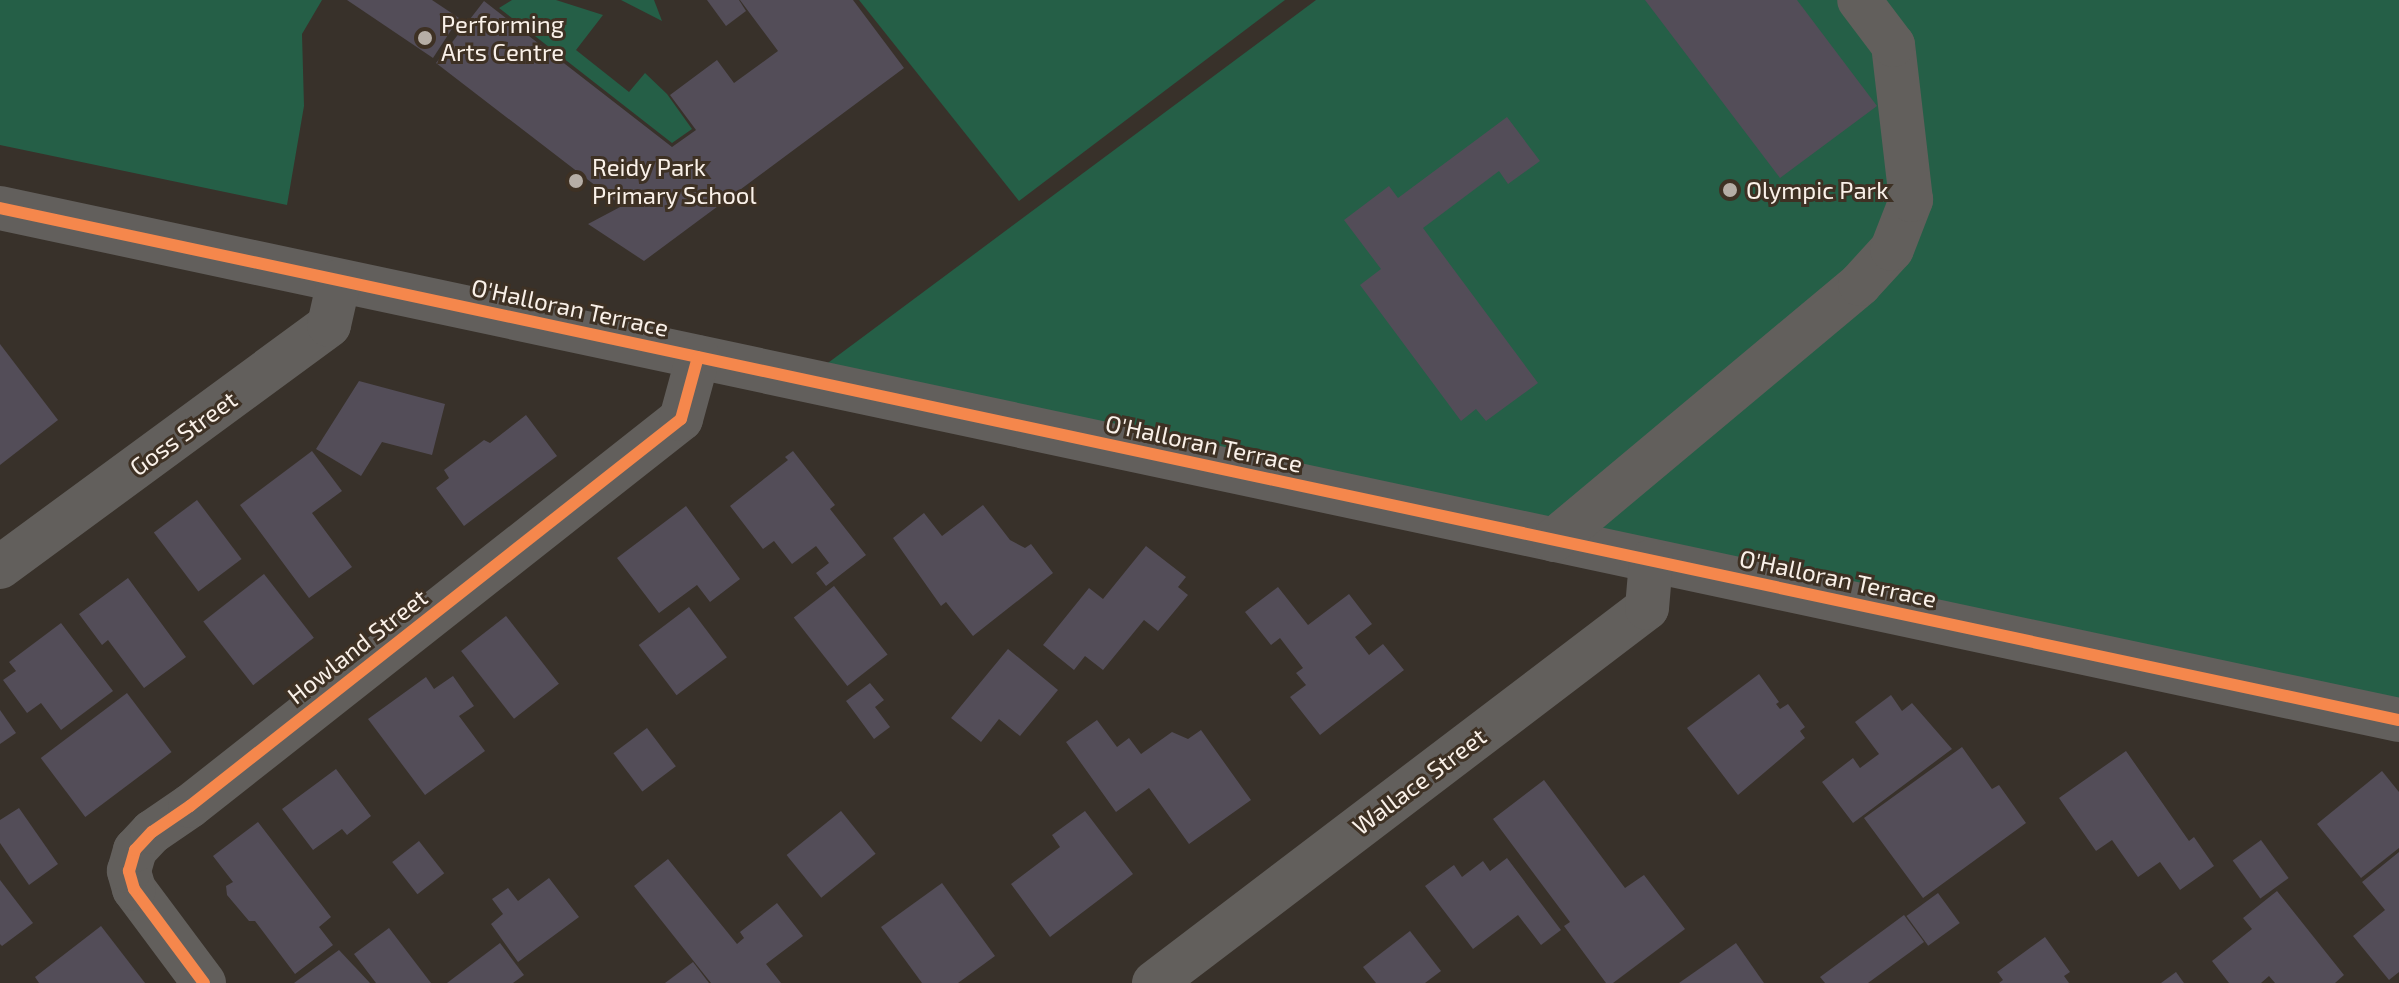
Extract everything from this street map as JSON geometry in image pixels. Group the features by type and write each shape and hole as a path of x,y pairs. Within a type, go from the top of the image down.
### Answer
{"street":[{"path":"1554,540 1860,284 1892,249 1911,200 1893,45 1859,0"},
{"name":"O'Halloran Terrace","path":"0,208 2399,720"},
{"name":"Goss Street","path":"0,567 329,325 339,281"},
{"name":"Howland Street","path":"204,983 134,889 129,871 135,850 152,832 190,806 681,419 698,357"},
{"name":"Wallace Street","path":"1154,983 1647,608 1651,561"}],"green space":[{"path":"0,0 322,0 302,34 304,106 287,205 0,145"},
{"path":"512,0 556,0 603,15 576,50 629,92 645,73 667,94 692,129 672,143 499,8"},
{"path":"621,0 654,0 662,21"},
{"path":"859,0 1285,0 1019,201"},
{"name":"Olympic Park","path":"1316,0 2399,0 2399,720 805,380"}],"building":[{"name":"Performing Arts Centre","path":"347,0 432,0 459,18 433,58"},
{"path":"707,0 739,0 746,11 726,26"},
{"path":"740,0 853,0 904,68 644,261 588,224 622,206 436,63 484,1 672,147 696,130 670,95 717,60 734,83 778,51"},
{"path":"1645,0 1797,0 1877,106 1780,178"},
{"path":"1507,117 1540,161 1508,184 1499,171 1423,228 1538,383 1486,421 1476,409 1461,421 1360,285 1381,269 1344,220 1389,186 1398,198"},
{"path":"0,344 58,420 0,465"},
{"path":"359,381 445,404 432,455 382,442 361,476 316,449"},
{"path":"526,415 557,456 464,526 436,488 449,478 444,470 484,440 490,443"},
{"path":"312,451 342,491 312,513 352,567 309,598 240,505"},
{"path":"793,451 835,505 830,509 866,555 826,586 816,573 829,563 816,546 792,564 774,541 763,549 730,506 788,460 785,457"},
{"path":"197,500 242,559 198,592 154,532"},
{"path":"983,505 1010,540 1025,548 1031,544 1053,573 973,636 946,602 941,606 893,538 924,513 942,536"},
{"path":"686,506 740,579 710,602 697,585 659,613 617,558"},
{"path":"1146,546 1186,577 1178,587 1188,595 1158,631 1144,620 1103,670 1085,656 1074,670 1043,645 1089,588 1103,599"},
{"path":"264,574 314,638 253,685 203,621"},
{"path":"128,578 186,657 144,688 108,640 102,645 79,614"},
{"path":"834,586 888,655 847,686 794,617"},
{"path":"1278,587 1308,625 1349,594 1372,624 1355,637 1369,655 1383,644 1404,670 1320,735 1290,697 1306,685 1296,673 1303,668 1280,638 1271,645 1245,612"},
{"path":"689,607 727,657 677,695 639,645"},
{"path":"506,616 559,684 514,719 461,651"},
{"path":"61,623 113,691 61,730 41,703 27,713 3,680 16,671 9,662"},
{"path":"1008,649 1058,690 1020,736 999,719 981,742 951,718"},
{"path":"1759,674 1779,702 1776,704 1780,709 1788,704 1805,727 1800,731 1805,738 1738,795 1687,728"},
{"path":"453,676 474,706 459,716 485,751 425,795 368,719 426,677 434,689"},
{"path":"870,683 884,700 875,707 890,727 874,739 846,701"},
{"path":"127,693 172,752 85,817 41,758"},
{"path":"1891,695 1902,711 1912,703 1952,749 1853,823 1822,782 1853,758 1860,768 1879,754 1855,722"},
{"path":"0,710 16,733 0,744"},
{"path":"1097,720 1117,747 1129,738 1141,754 1172,732 1188,739 1201,730 1251,800 1189,844 1149,788 1116,812 1066,742"},
{"path":"647,728 676,766 642,792 613,753"},
{"path":"1962,747 1992,789 1999,785 2026,823 1923,898 1864,818"},
{"path":"2126,751 2189,841 2194,837 2214,866 2180,890 2160,862 2138,877 2112,840 2096,851 2059,798"},
{"path":"336,769 371,816 347,835 342,829 313,850 282,809"},
{"path":"2382,771 2399,792 2399,848 2361,878 2317,824"},
{"path":"1544,780 1625,888 1644,875 1685,929 1613,983 1606,983 1564,926 1570,922 1493,819"},
{"path":"19,808 58,864 29,885 0,843 0,820"},
{"path":"841,811 876,854 821,898 787,855"},
{"path":"1085,811 1133,874 1050,937 1011,884 1060,847 1052,835"},
{"path":"258,822 331,917 319,927 333,945 295,974 255,921 249,921 227,895 226,886 233,882 213,856"},
{"path":"2261,840 2289,878 2260,899 2233,861"},
{"path":"419,841 444,873 417,894 392,862"},
{"path":"2399,852 2399,972 2389,980 2353,936 2385,910 2362,882"},
{"path":"1507,858 1561,930 1541,945 1518,915 1473,949 1425,886 1454,865 1462,877 1483,861 1490,871"},
{"path":"668,859 737,944 744,938 740,932 777,903 803,936 766,964 781,983 711,983 634,886"},
{"path":"549,878 579,917 518,962 491,924 503,914 492,899 508,888 518,901"},
{"path":"0,880 33,923 2,946 0,944"},
{"path":"942,883 995,956 958,983 922,983 881,927"},
{"path":"2277,891 2344,975 2335,983 2275,983 2269,976 2261,983 2229,983 2212,961 2252,929 2243,918"},
{"path":"1938,893 1960,923 1928,946 1906,916"},
{"path":"1904,915 1924,942 1868,983 1825,983 1820,977"},
{"path":"101,926 145,983 39,983 35,977"},
{"path":"389,928 431,983 376,983 354,954"},
{"path":"1410,931 1441,971 1425,983 1376,983 1363,967"},
{"path":"2045,937 2070,972 2064,976 2069,983 1999,983 2003,980 1997,972"},
{"path":"500,943 524,975 513,983 447,983"},
{"path":"1736,943 1764,983 1679,983"},
{"path":"339,950 370,983 294,983"},
{"path":"693,962 709,983 665,983"},
{"path":"2176,972 2184,983 2161,983"}],"cycle path":[{"path":"0,208 2399,720"},
{"path":"204,983 134,889 129,871 135,850 152,832 190,806 681,419 698,357"}],"place":[{"name":"Performing Arts Centre","path":"425,38"},
{"name":"Reidy Park Primary School","path":"576,181"},
{"name":"Olympic Park","path":"1730,190"}]}
